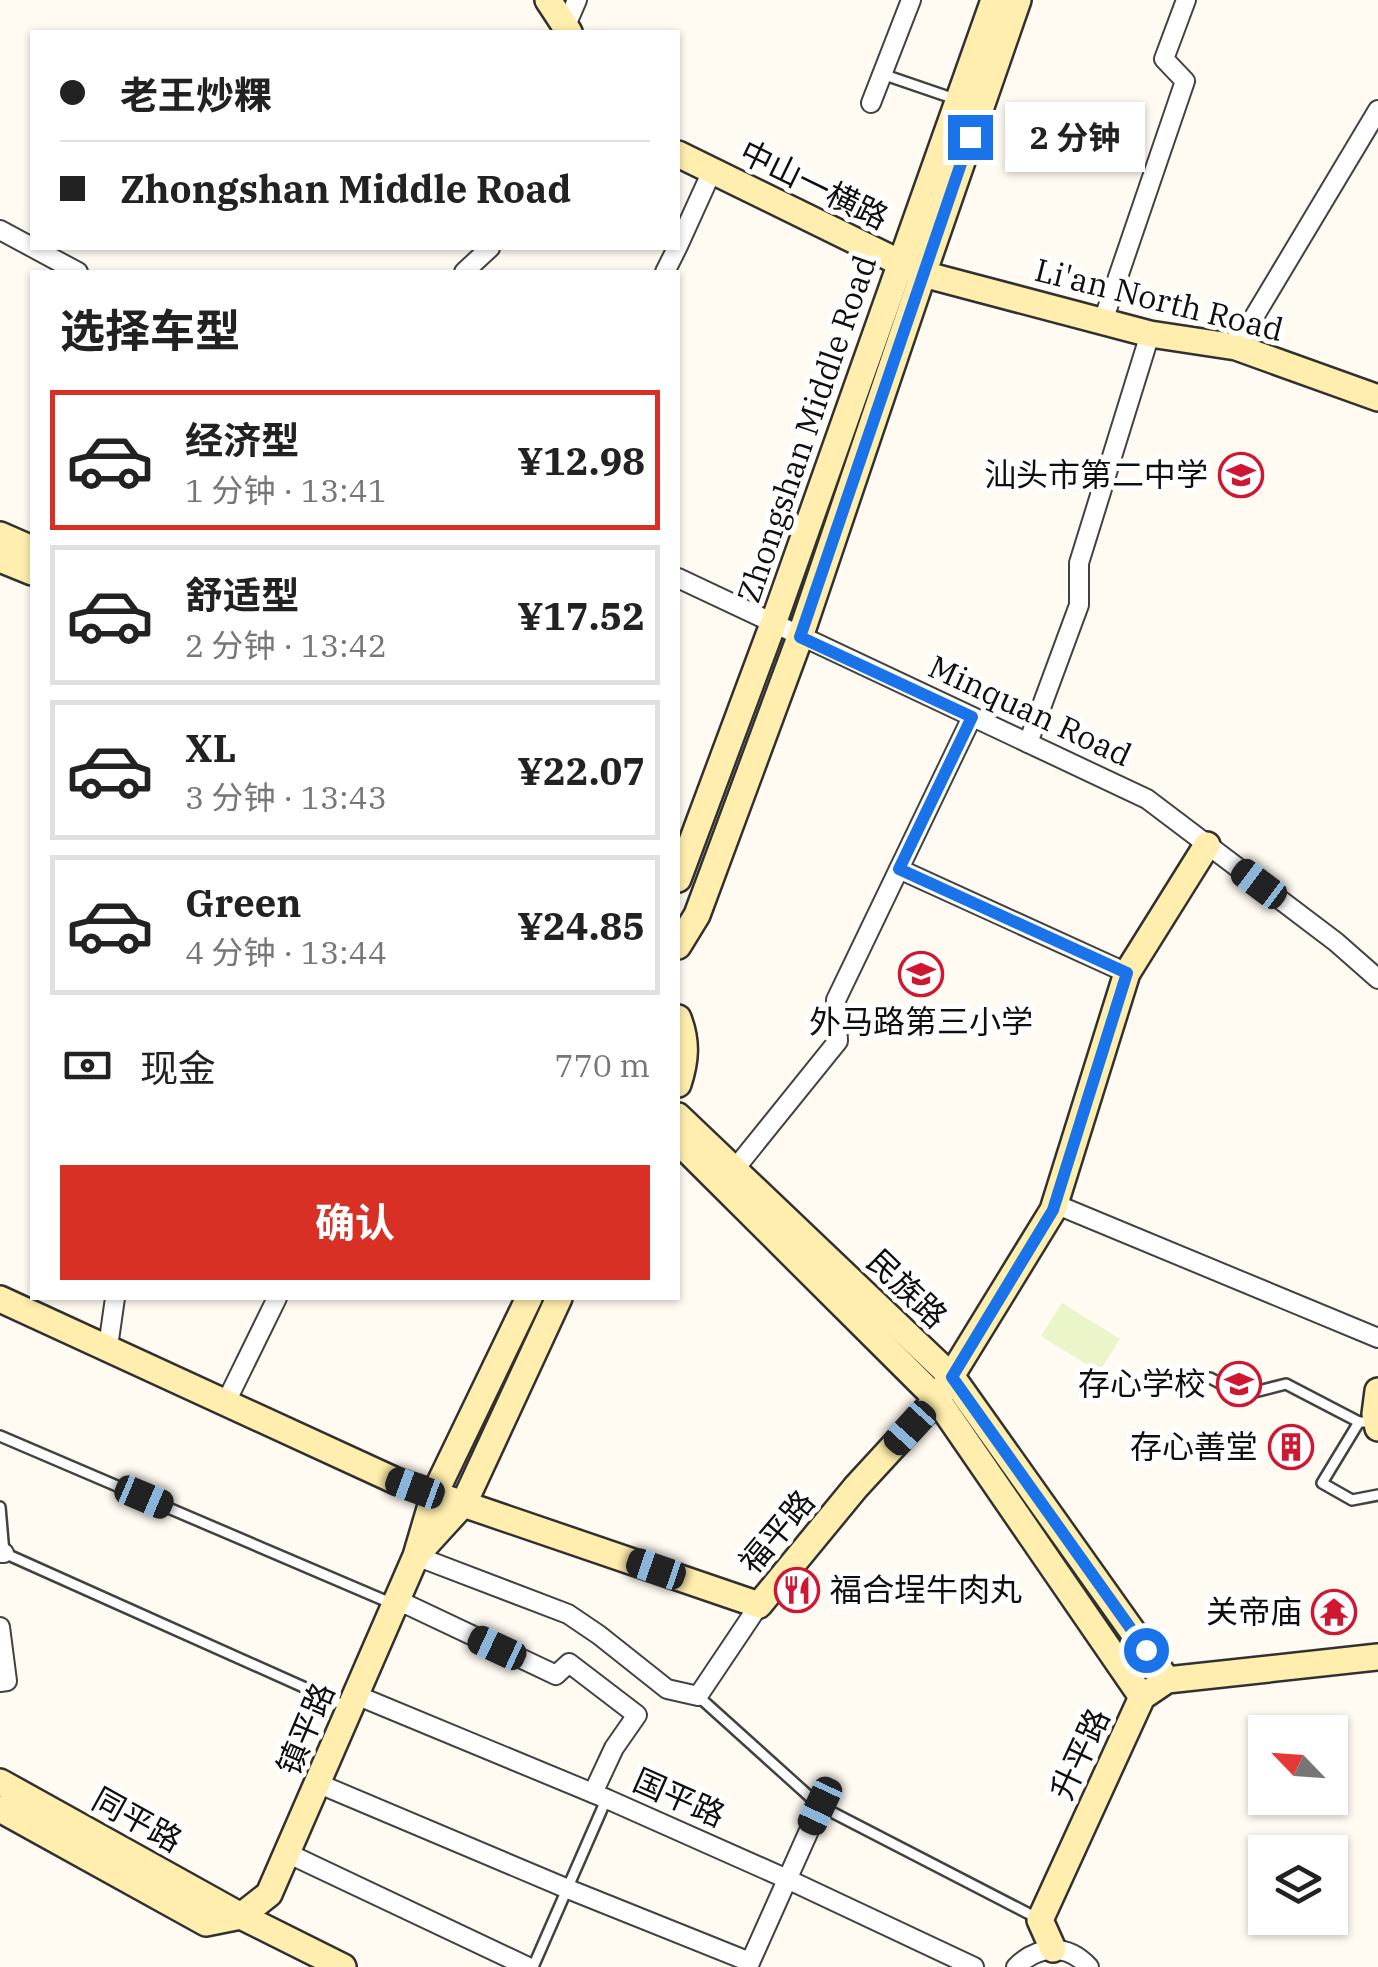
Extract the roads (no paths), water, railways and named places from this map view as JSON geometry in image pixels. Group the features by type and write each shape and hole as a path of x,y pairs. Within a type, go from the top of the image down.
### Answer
{"street":[{"path":"548,0 567,30"},
{"path":"567,30 577,0"},
{"path":"871,103 911,0"},
{"name":"Zhongshan Middle Road","path":"680,943 696,915 800,637 960,101 994,0"},
{"name":"Zhongshan Middle Road","path":"680,874 911,268 1018,0"},
{"path":"1104,321 1186,80 1164,59 1186,0"},
{"path":"1236,347 1378,110"},
{"name":"中山一横路","path":"680,155 911,268"},
{"path":"680,240 712,171"},
{"path":"0,230 30,246"},
{"path":"37,250 74,270"},
{"path":"466,270 488,250"},
{"name":"Li'an North Road","path":"911,268 1150,334 1236,347 1378,398"},
{"path":"1028,743 1079,606 1079,563 1150,334"},
{"path":"0,535 30,547"},
{"path":"0,559 30,571"},
{"name":"Minquan Road","path":"680,579 1147,799 1378,978"},
{"path":"734,1170 838,1041 836,1000 972,717"},
{"name":"福平路","path":"0,1299 396,1481 759,1605 856,1488 937,1399 1055,1204 1127,973 1207,845"},
{"path":"899,869 1127,973"},
{"path":"680,1025 685,1042 680,1077"},
{"name":"民族路","path":"680,1118 952,1377 1167,1680"},
{"name":"民族路","path":"680,1144 937,1399 1142,1697"},
{"path":"1055,1204 1378,1338"},
{"path":"108,1347 115,1300"},
{"path":"226,1402 276,1300"},
{"name":"镇平路","path":"241,1916 269,1894 416,1556 434,1495 528,1300"},
{"name":"镇平路","path":"416,1556 464,1503 557,1300"},
{"path":"1371,1424 1378,1391"},
{"path":"416,1556 568,1614 666,1689 698,1696 759,1605"},
{"path":"394,1605 408,1606 556,1676 569,1663 637,1715 614,1748 600,1796"},
{"path":"0,1628 7,1682 0,1682"},
{"name":"升平路","path":"1040,1920 1142,1697 1167,1680 1378,1657"},
{"name":"国平路","path":"353,1701 600,1796 787,1878 974,1967"},
{"name":"同平路","path":"0,1782 241,1916 341,1966"},
{"path":"318,1783 754,1965 820,1806"},
{"name":"同平路","path":"0,1809 206,1923 241,1916"},
{"path":"287,1853 531,1967"},
{"path":"1040,1920 1054,1949"},
{"path":"1016,1967 1039,1951 1054,1949 1081,1958 1089,1967"}],"lane":[{"path":"882,74 960,101"},
{"path":"1210,1378 1243,1395 1286,1384 1371,1424 1322,1482 1352,1500 1378,1495"},
{"path":"0,1436 394,1605"},
{"path":"0,1508 2,1553 353,1701"},
{"path":"698,1696 820,1806 1040,1920"},
{"path":"531,1967 568,1888 600,1796"}],"place":[{"name":"汕头市第二中学","path":"1241,475"},
{"name":"外马路第三小学","path":"921,974"},
{"name":"存心学校","path":"1239,1384"},
{"name":"存心善堂","path":"1291,1447"},
{"name":"福合埕牛肉丸","path":"797,1590"},
{"name":"关帝庙","path":"1334,1612"}]}
